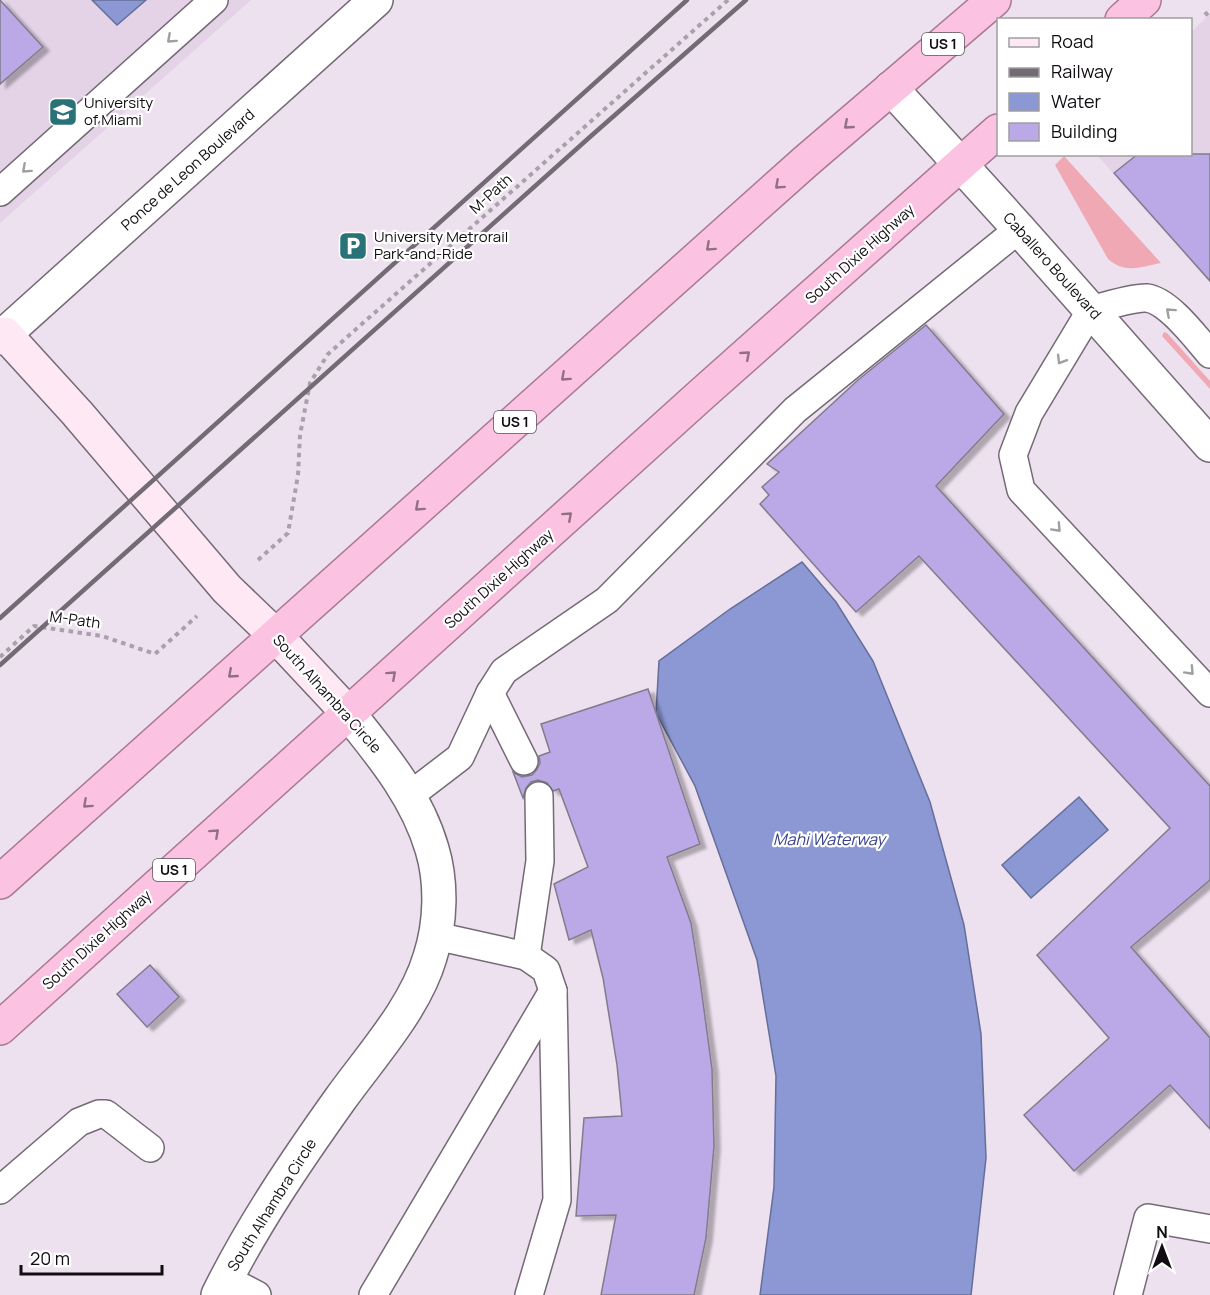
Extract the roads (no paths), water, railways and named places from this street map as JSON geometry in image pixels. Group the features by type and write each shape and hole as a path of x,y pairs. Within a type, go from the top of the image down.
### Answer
{"highway":[{"name":"US 1","path":"0,882 805,162 994,0"},
{"path":"1124,18 1144,0"},
{"name":"South Dixie Highway","path":"0,1028 693,402 997,133"}],"main road":[{"name":"South Alhambra Circle","path":"2,334 76,413 226,589 276,636 349,714"}],"street":[{"name":"Ponce de Leon Boulevard","path":"2,334 365,4"},
{"name":"Caballero Boulevard","path":"891,88 1210,445"},
{"name":"South Alhambra Circle","path":"222,1287 279,1187 405,1010 430,958 436,936 438,897 433,850 422,821 409,796 378,750 349,714"}],"lane":[{"path":"0,192 214,0"},
{"path":"409,796 460,757 490,693 504,671 608,600 795,410 1019,229"},
{"path":"1210,354 1163,305 1147,298 1091,310 1029,413 1013,455 1021,490 1210,693"},
{"path":"490,693 524,761"},
{"path":"526,956 540,861 539,796"},
{"path":"436,936 526,956 546,970 553,991 557,1200 529,1295"},
{"path":"373,1295 553,991"},
{"path":"0,1190 79,1122 99,1114 106,1114 150,1148"},
{"path":"1128,1295 1148,1218 1210,1229"},
{"path":"222,1287 257,1295"}],"water":[{"path":"92,0 146,0 117,25"},
{"name":"Mahi Waterway","path":"802,562 836,602 873,661 930,802 964,925 981,1034 986,1158 971,1295 760,1295 774,1187 776,1076 757,960 695,786 656,713 659,661 730,609"},
{"path":"1079,797 1108,830 1031,898 1002,865"}],"railway":[{"path":"0,618 687,0"},
{"path":"0,665 746,0"}],"place":[{"name":"University of Miami","path":"63,112"},
{"name":"University Metrorail Park-and-Ride","path":"353,246"}]}
